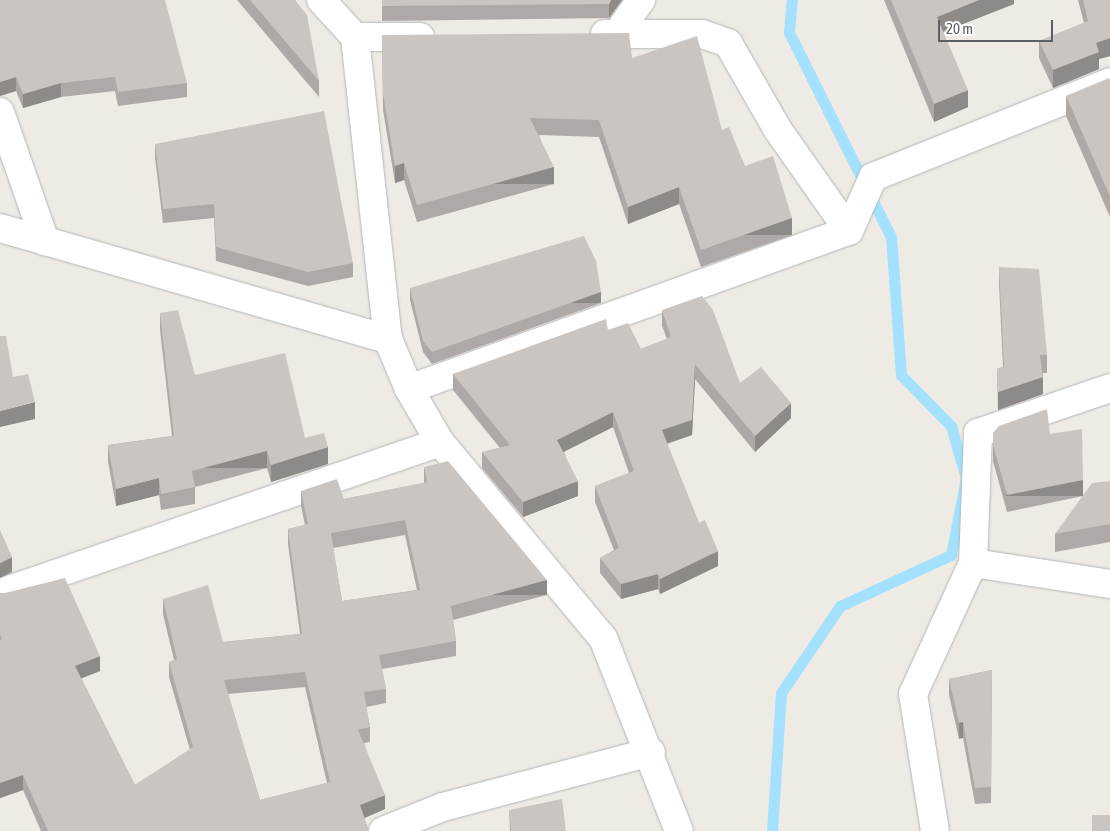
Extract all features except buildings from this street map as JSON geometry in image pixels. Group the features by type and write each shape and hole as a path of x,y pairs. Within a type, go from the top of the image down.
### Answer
{"street":[{"path":"321,0 355,38 388,339 409,389 440,442 603,638 651,752 679,831"},
{"path":"617,34 640,0"},
{"path":"578,35 702,34 728,43 778,130 849,230"},
{"path":"355,38 443,36"},
{"path":"409,389 849,230 873,177 1110,82"},
{"path":"0,112 45,241"},
{"path":"0,228 388,339"},
{"path":"935,831 913,694 973,563 978,433 1110,388"},
{"path":"0,593 440,442"},
{"path":"973,563 1110,584"},
{"path":"383,831 443,808 651,752"}],"waterway":[{"path":"772,831 781,693 840,606 951,555 966,478 951,426 901,375 891,237 789,32 792,0"}]}
